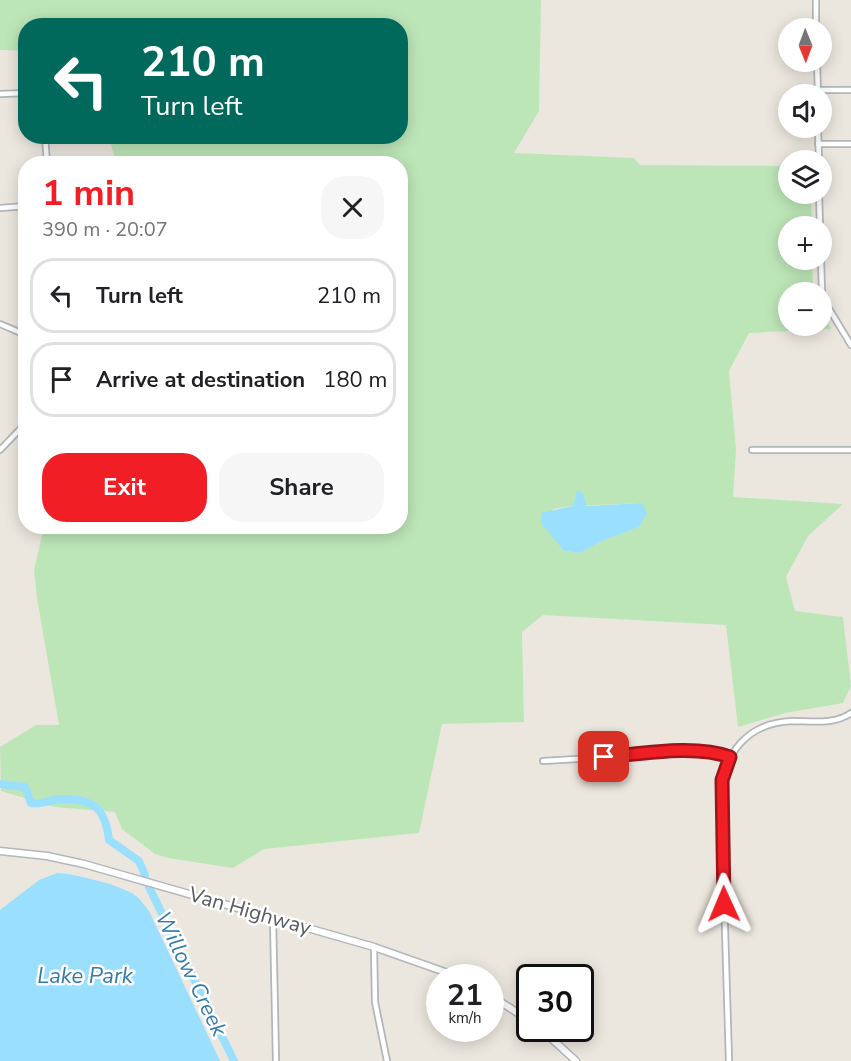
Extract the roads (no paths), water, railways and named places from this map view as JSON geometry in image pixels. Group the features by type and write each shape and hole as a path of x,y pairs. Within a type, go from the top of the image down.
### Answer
{"main road":[{"name":"Van Highway","path":"0,852 47,856 84,864 374,947 426,965"},
{"path":"555,1042 576,1061"}],"street":[{"path":"816,0 816,18"},
{"path":"832,91 851,90"},
{"path":"0,94 18,93"},
{"path":"818,138 818,150"},
{"path":"818,144 851,144"},
{"path":"0,208 18,207"},
{"path":"832,314 851,345"},
{"path":"0,324 18,332"},
{"path":"0,450 18,431"},
{"path":"752,450 851,450"},
{"path":"729,1061 721,797 723,771 730,757 745,739 764,726 835,720 851,713"},
{"path":"543,761 694,752 718,753 730,757"},
{"path":"273,918 276,1061"},
{"path":"374,947 375,1002 387,1061"}],"water":[{"path":"577,490 583,493 586,506 642,503 647,513 639,527 604,540 580,553 564,551 541,523 541,513 573,506"},
{"name":"Lake Park","path":"57,873 110,884 130,892 141,901 149,911 220,1061 0,1061 0,910 39,880"}],"waterway":[{"name":"Willow Creek","path":"0,784 25,787 31,803 70,799 95,806 104,819 109,840 139,861 145,875"},
{"name":"Willow Creek","path":"149,887 234,1061"}]}
